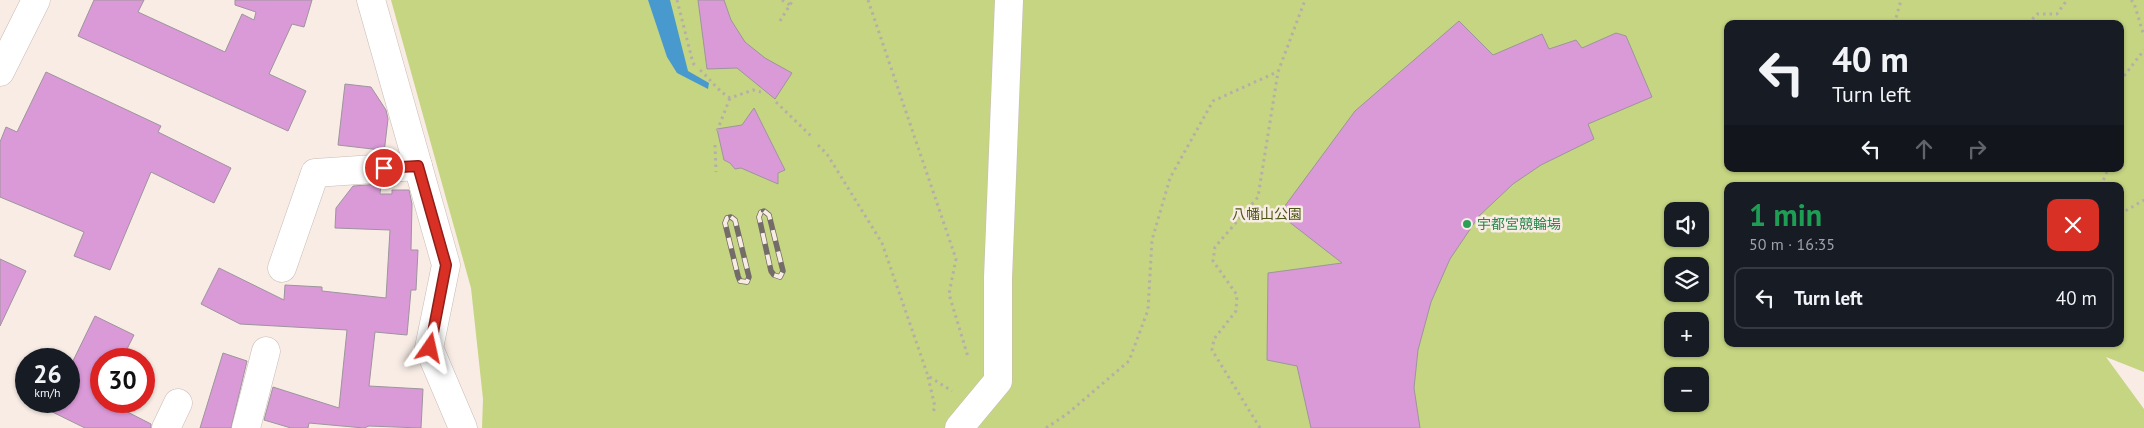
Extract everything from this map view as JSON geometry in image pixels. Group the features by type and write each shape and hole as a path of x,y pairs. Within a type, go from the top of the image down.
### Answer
{"street":[{"path":"0,72 36,0"},
{"path":"371,0 446,265 430,348 463,428"},
{"path":"959,428 998,381 998,278 1009,0"},
{"path":"282,268 315,173 418,166"},
{"path":"246,428 266,351"},
{"path":"166,428 178,403"}],"path":[{"path":"677,0 692,63 696,66"},
{"path":"782,0 790,5"},
{"path":"780,21 793,0"},
{"path":"868,0 956,259 949,294 969,361"},
{"path":"1260,428 1212,350 1214,340 1236,311 1237,295 1213,261 1215,247 1258,197 1278,72 1305,0"},
{"path":"1897,20 1902,0"},
{"path":"2032,20 2037,14 2057,14 2067,0"},
{"path":"2131,0 2134,3 2144,36"},
{"path":"2124,76 2144,50"},
{"path":"700,70 710,78 720,92 730,98"},
{"path":"1046,428 1067,414 1129,360 1148,310 1152,240 1170,178 1213,101 1278,72"},
{"path":"717,131 730,98 753,90 761,92"},
{"path":"776,102 811,136"},
{"path":"715,145 716,172"},
{"path":"818,145 827,154 882,243 928,376 935,407 933,414"},
{"path":"2124,212 2144,200"},
{"path":"928,376 961,396"}],"green space":[{"name":"八幡山公園","path":"391,0 2144,0 2144,372 2106,357 2144,409 2144,428 482,428 483,399 471,288"}],"water":[{"path":"648,0 670,0 688,71 709,83 708,89 677,73 667,57"}],"building":[{"path":"94,0 144,0 138,12 225,52 242,14 254,20 256,12 235,5 235,0 312,0 304,27 292,24 269,74 306,91 288,131 78,36"},
{"path":"698,0 724,0 731,20 745,42 765,58 792,73 775,99 737,68 707,69"},
{"path":"1459,21 1493,55 1542,34 1549,49 1576,40 1582,48 1616,33 1626,36 1652,97 1588,124 1594,139 1541,165 1513,184 1479,216 1450,259 1431,302 1418,350 1414,388 1420,428 1311,428 1297,366 1267,360 1268,273 1342,263 1279,214 1355,111"},
{"path":"46,72 161,126 158,132 231,168 214,203 151,172 110,270 74,256 84,232 0,197 0,142 6,127 17,132"},
{"path":"345,84 371,87 386,110 388,119 384,153 379,153 381,150 338,145"},
{"path":"754,108 785,170 778,173 778,184 741,168 735,169 724,160 717,129 742,125"},
{"path":"381,184 380,194 392,194 392,190 409,190 412,204 411,250 418,250 416,290 411,290 407,335 375,332 369,386 423,389 421,428 369,426 364,428 309,423 308,428 291,428 264,420 273,387 339,408 347,330 240,324 201,304 219,268 284,300 285,285 322,287 322,291 386,298 390,230 335,228 336,208 353,186"},
{"path":"0,259 26,271 0,326"},
{"path":"95,316 134,335 128,348 90,348 90,413 129,413 151,424 151,428 85,428 54,413 80,413 79,348"},
{"path":"223,353 247,361 231,428 200,428"}],"railway":[{"path":"764,211 769,215 783,271 780,277 774,275 771,271 759,217 761,212 764,211"},
{"path":"731,217 735,220 749,277 747,282 740,281 738,276 725,223 727,218 731,217"}],"place":[{"name":"宇都宮競輪場","path":"1467,224"}],"route":[{"path":"384,168 418,166 446,265 430,348"}]}
